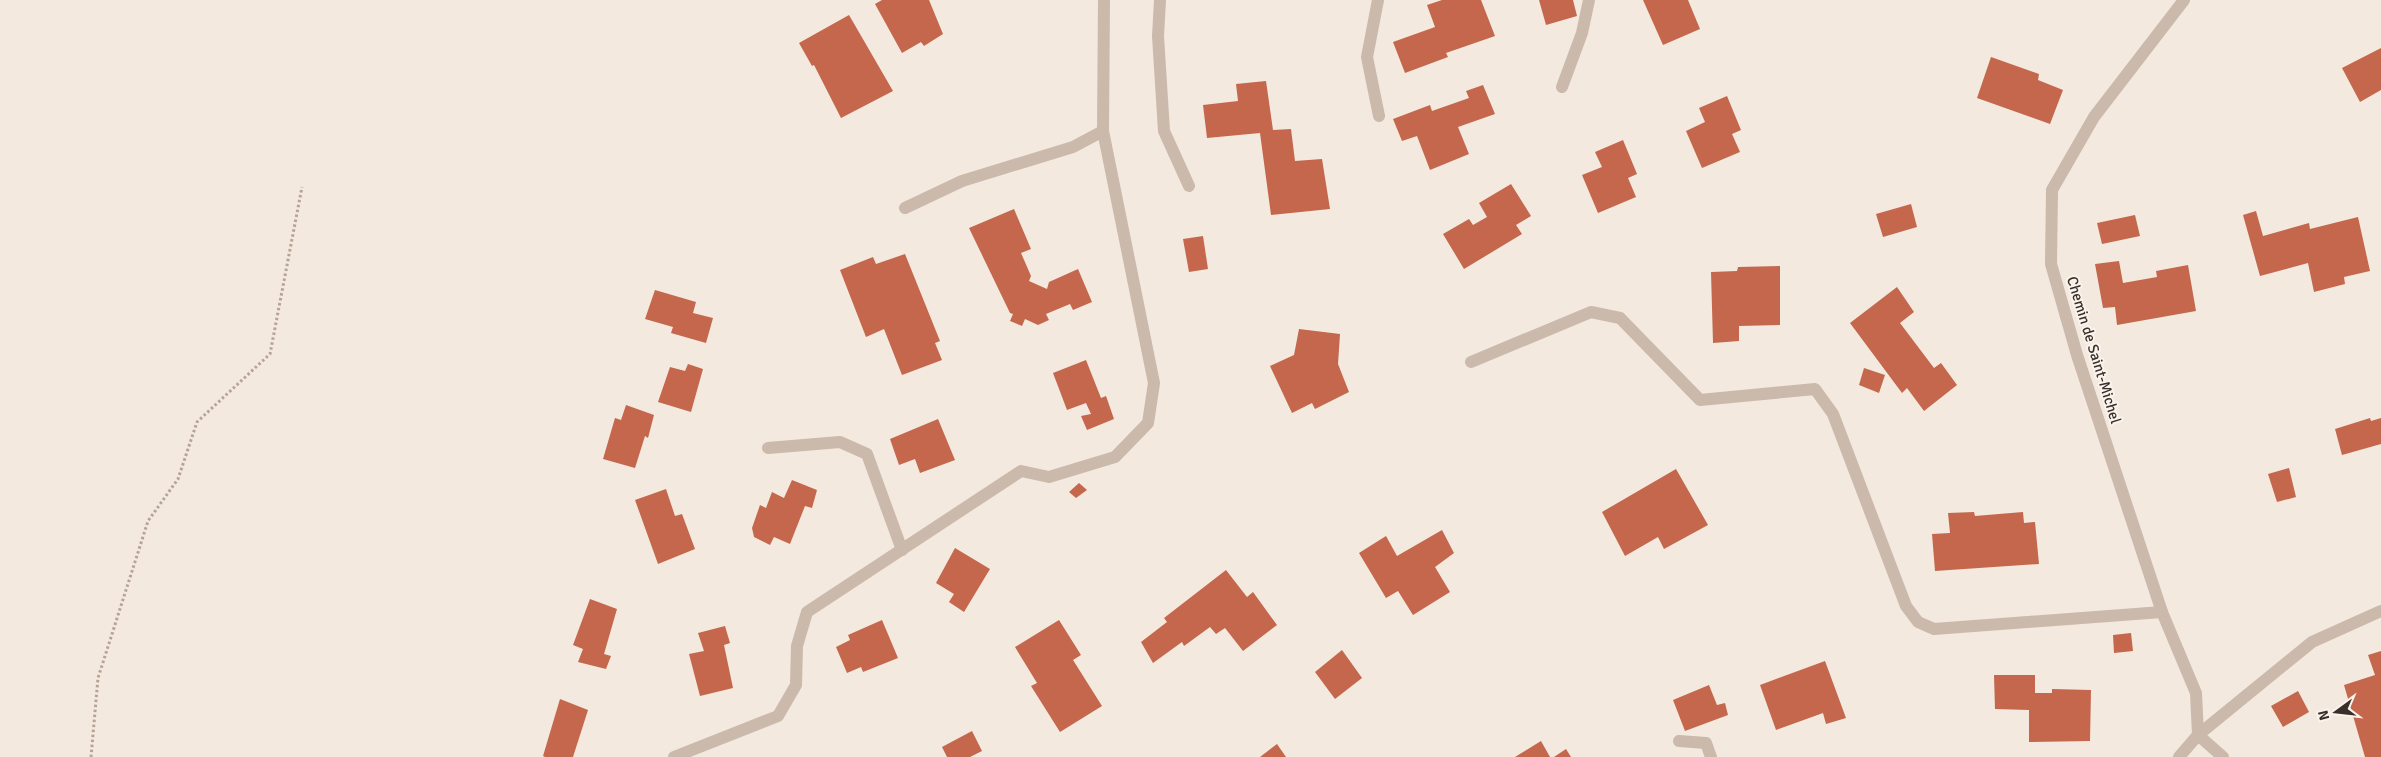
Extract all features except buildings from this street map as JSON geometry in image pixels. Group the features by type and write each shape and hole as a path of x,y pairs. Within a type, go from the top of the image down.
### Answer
{"street":[{"path":"674,757 778,716 796,685 797,646 807,612 1021,471 1049,477 1115,457 1148,423 1154,382 1103,131 1104,0"},
{"path":"1160,0 1158,36 1164,131 1189,186"},
{"path":"1378,0 1367,57 1378,116"},
{"path":"1562,87 1582,34 1589,0"},
{"name":"Chemin de Saint-Michel","path":"2184,0 2094,116 2052,190 2050,264 2077,355 2162,612 2196,693 2198,735"},
{"path":"905,208 962,181 1073,147 1103,131"},
{"path":"1471,362 1591,312 1620,318 1700,400 1815,389 1833,414 1906,606 1918,622 1934,629 2162,612"},
{"path":"768,448 840,442 867,454 902,550"},
{"path":"2184,755 2198,735 2312,642 2381,611"},
{"path":"2198,735 2223,757"},
{"path":"1679,741 1706,743 1711,757"}],"path":[{"path":"91,757 98,678 148,521 178,479 197,422 270,354 302,187"}]}
